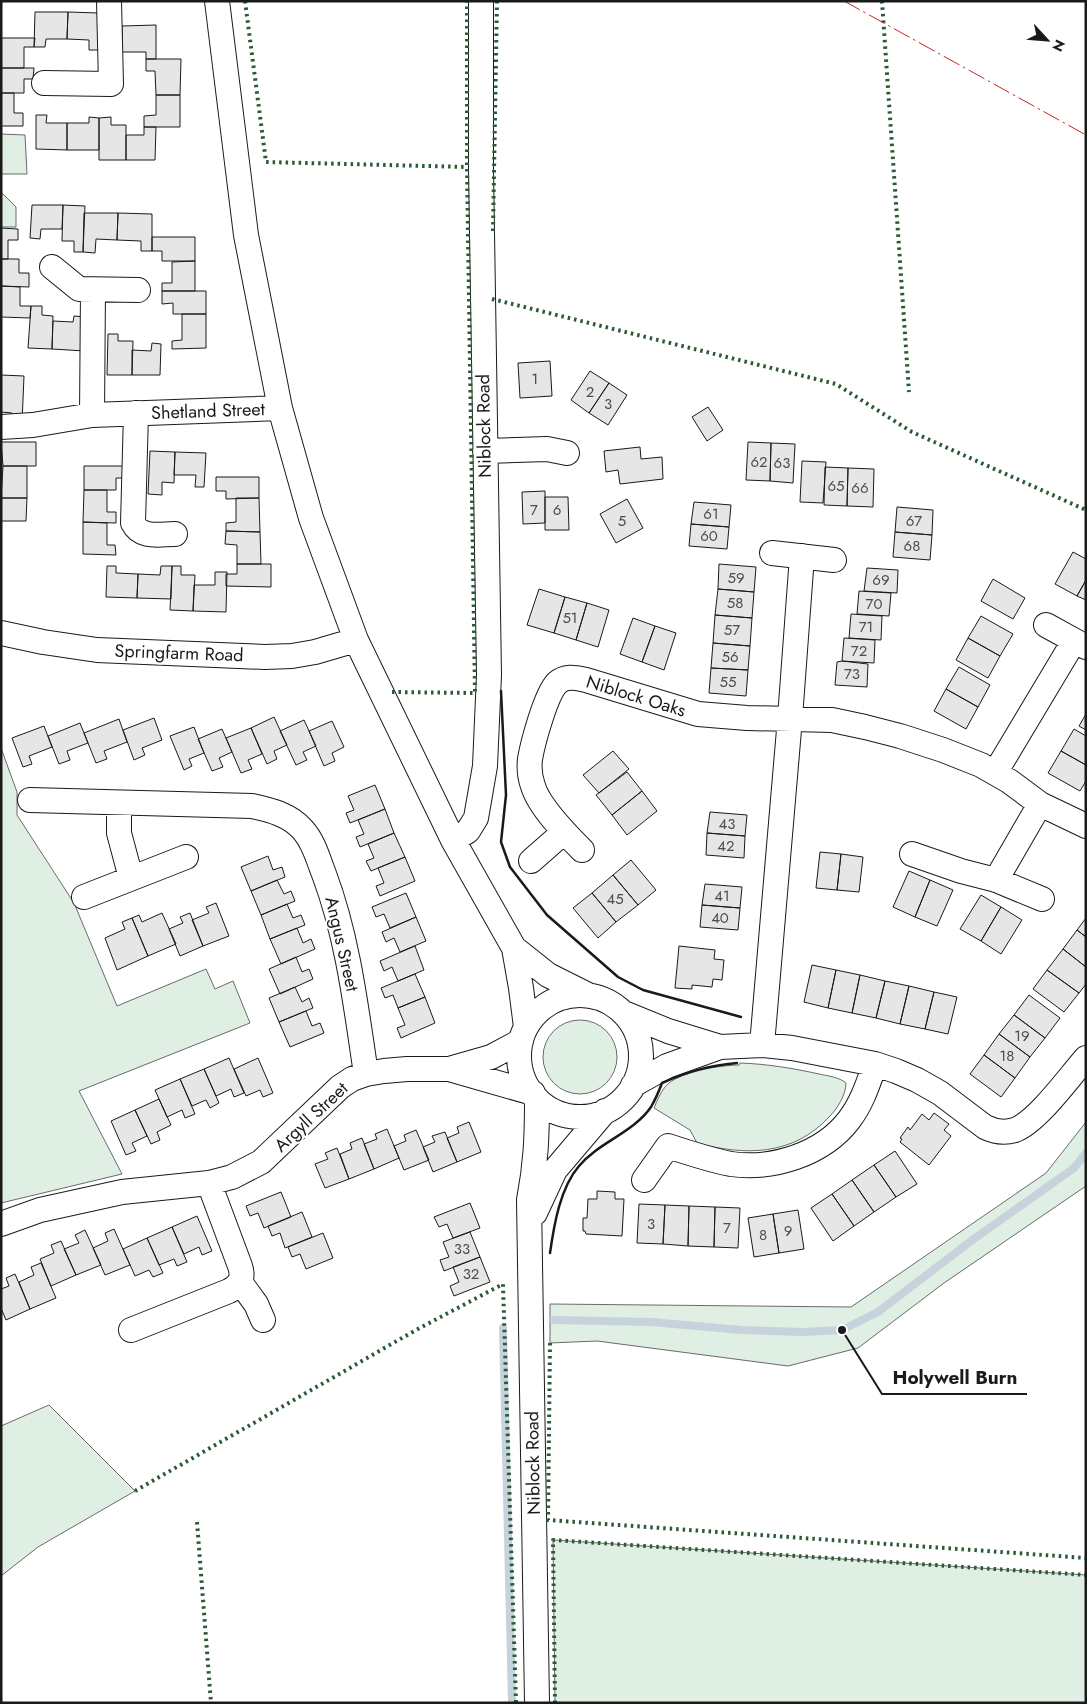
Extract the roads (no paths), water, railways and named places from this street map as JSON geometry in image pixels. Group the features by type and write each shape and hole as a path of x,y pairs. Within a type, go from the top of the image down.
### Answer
{"street":[{"path":"44,83 111,84 109,1"},
{"path":"217,1 246,235 280,408 311,518 356,640 453,840 514,948 521,988 523,1034 519,1057 521,1072 527,1086 535,1096 549,1108 567,1115 586,1117 605,1111 622,1100 633,1085 640,1067 640,1047 635,1029 624,1013"},
{"name":"Niblock Road","path":"453,840 468,831 476,818 485,766 489,675 480,1"},
{"path":"52,267 78,289 138,290"},
{"path":"92,415 93,290"},
{"name":"Shetland Street","path":"1,427 33,426 92,415 280,408"},
{"name":"Shetland Street","path":"136,413 133,524 137,530 145,534 175,534"},
{"path":"485,451 547,449 567,453"},
{"path":"772,553 834,560"},
{"path":"762,1045 802,556"},
{"path":"995,773 1080,644 1046,625"},
{"name":"Springfarm Road","path":"1,633 43,642 97,650 265,657 292,656 315,652 356,640"},
{"name":"Niblock Oaks","path":"582,850 564,832 540,800 533,787 530,772 530,760 545,707 552,691 558,683 566,678 581,679 698,714 747,718 832,720 865,727 943,750 981,765 1040,804 1086,826"},
{"name":"Angus Street","path":"30,800 252,806 280,813 292,820 302,829 314,847 339,916 366,1074"},
{"path":"119,803 119,834 131,878"},
{"path":"996,880 1040,804"},
{"path":"531,861 564,832"},
{"path":"912,854 961,871 996,880 1042,899"},
{"path":"84,897 186,857"},
{"path":"514,948 548,975 590,996 608,1002 624,1013 668,1031 720,1046 762,1045 792,1048 875,1064 917,1080 940,1093 993,1131 1014,1130 1026,1124 1042,1109 1086,1058"},
{"path":"523,1034 538,1012 553,1001 571,995 590,996"},
{"name":"Argyll Street","path":"1,1224 40,1210 122,1192 209,1183 232,1177 261,1162 340,1087 352,1079 366,1074 407,1069 449,1069 491,1057 523,1034"},
{"path":"633,1085 666,1066 720,1046"},
{"path":"644,1180 668,1146 708,1159 732,1164 752,1165 785,1160 810,1151 832,1137 848,1121 859,1105 875,1064"},
{"name":"Argyll Street","path":"449,1069 535,1096"},
{"name":"Niblock Road","path":"535,1096 537,1136 535,1166 529,1200 536,1703"},
{"name":"Niblock Road","path":"530,1224 555,1170 605,1111"},
{"path":"131,1330 229,1291 240,1282 242,1274 240,1266 209,1183"},
{"path":"240,1282 256,1304 263,1320"}],"waterway":[{"path":"554,1320 651,1322 742,1330 803,1332 842,1330 878,1312 971,1241 1074,1168 1086,1153"},
{"path":"503,1328 512,1703"}],"place":[{"name":"Holywell Burn","path":"842,1330"}]}
